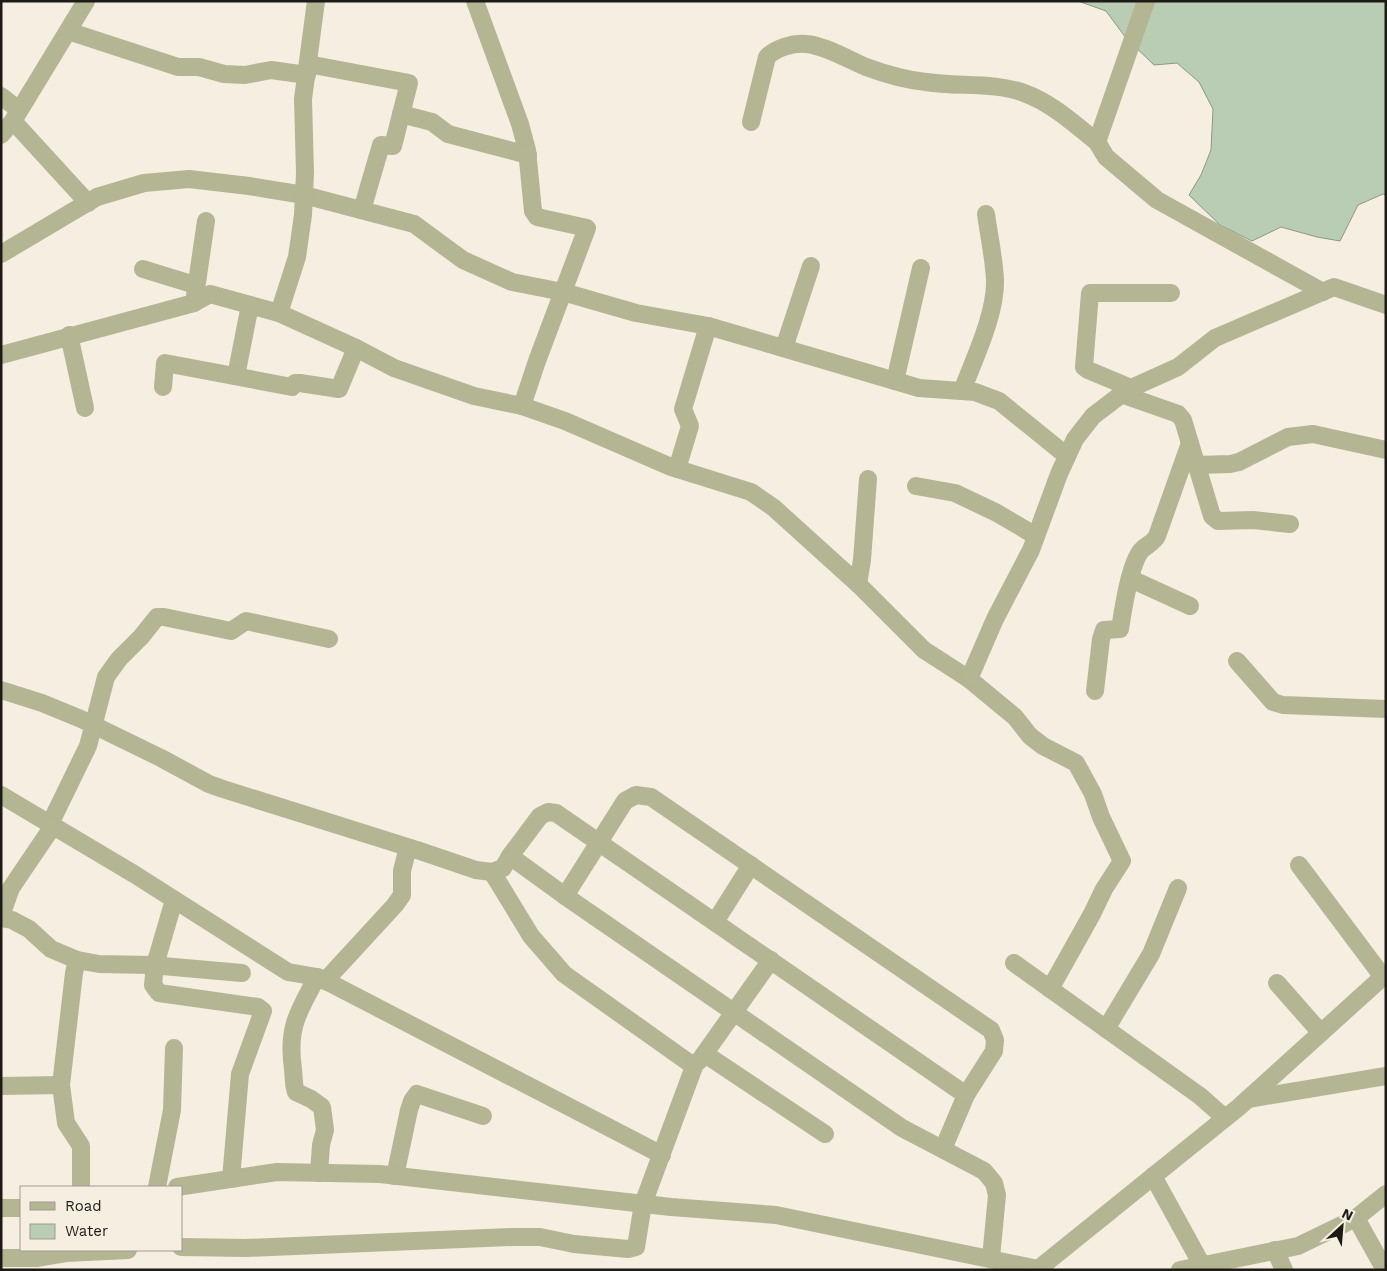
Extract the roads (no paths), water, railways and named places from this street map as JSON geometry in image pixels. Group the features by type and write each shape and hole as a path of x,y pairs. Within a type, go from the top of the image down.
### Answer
{"street":[{"path":"279,313 297,257 305,173 303,100 316,1"},
{"path":"475,1 520,124 528,155 533,211 537,217 587,228 522,406"},
{"path":"1097,142 1146,1"},
{"path":"1,135 16,116 68,31 83,2"},
{"path":"68,31 178,66 199,67 224,74 245,75 271,70 307,70 409,83 393,146 381,145 362,210"},
{"path":"751,122 767,57 773,51 783,47 806,44 839,54 867,67 924,82 1006,88 1024,93 1057,110 1097,142 1106,157 1157,200 1323,292"},
{"path":"1,96 88,203"},
{"path":"401,114 432,122 448,134 528,155"},
{"path":"1,254 97,197 144,183 189,179 304,195 414,224 463,260 512,282 563,292 636,313 708,326 919,388 975,392 999,401 1067,456"},
{"path":"962,391 977,353 992,305 995,280 986,214"},
{"path":"194,303 195,285 206,221"},
{"path":"784,348 811,266"},
{"path":"895,381 921,268"},
{"path":"143,269 195,285"},
{"path":"969,679 995,619 1031,550 1075,439 1093,416 1126,391 1178,367 1215,338 1334,287 1386,306"},
{"path":"1171,293 1090,293 1084,367 1126,391 1178,414 1183,420 1212,516 1218,520 1253,520 1290,524"},
{"path":"1,355 69,335 194,303 202,296 210,294 279,313 356,348 394,368 474,396 522,406 678,469 751,492 774,508 858,584 924,650 969,679 1014,717 1030,736 1043,746 1076,764 1093,794 1101,817 1122,861 1104,889 1050,988"},
{"path":"236,376 250,305"},
{"path":"678,469 690,426 683,409 708,326"},
{"path":"69,335 84,408"},
{"path":"163,387 165,363 292,387 295,383 300,383 339,389 356,348"},
{"path":"1196,465 1239,462 1288,437 1313,434 1386,450"},
{"path":"1095,691 1101,639 1104,630 1120,630 1131,579 1140,551 1154,542 1157,536 1190,443"},
{"path":"858,584 862,560 868,479"},
{"path":"916,486 955,493 997,512 1036,536"},
{"path":"1131,579 1190,606"},
{"path":"242,973 155,966 99,964 77,960 51,949 29,929 12,920 1,917 11,888 51,825 88,746 106,677 119,659 141,637 156,617 231,631 246,621 329,639"},
{"path":"1237,661 1273,702 1283,705 1386,709"},
{"path":"1,690 42,703 93,726 161,758 209,784 476,870 492,872 503,868 540,816 548,812 556,813 966,1095"},
{"path":"1,795 288,972 321,979 662,1155"},
{"path":"564,896 625,801 636,795 652,797 991,1030 996,1040 994,1051 966,1095 943,1149"},
{"path":"319,1173 321,1145 325,1130 322,1107 296,1092 293,1084 290,1048 292,1027 321,979 396,905 402,895 402,871 410,848"},
{"path":"510,856 564,896 902,1128 984,1171 994,1183 997,1194 990,1258"},
{"path":"715,922 751,865"},
{"path":"182,1186 277,1172 395,1176 643,1204 776,1215 1039,1269 1225,1118 1384,975 1299,865"},
{"path":"492,872 531,936 564,974 688,1062 700,1059 825,1134"},
{"path":"1106,1029 1151,954 1178,888"},
{"path":"174,900 155,966 153,985 159,993 258,1007 263,1011 240,1074 231,1179"},
{"path":"77,960 61,1085 66,1123 81,1146 81,1186"},
{"path":"182,1247 246,1248 512,1236 540,1237 574,1244 628,1249 636,1247 643,1204 700,1059 735,1013 771,960"},
{"path":"1014,963 1200,1096 1225,1118"},
{"path":"1277,983 1321,1033"},
{"path":"157,1186 172,1110 174,1048"},
{"path":"1247,1099 1386,1076"},
{"path":"1,1086 61,1085"},
{"path":"395,1176 409,1110 417,1094 483,1116"},
{"path":"1153,1176 1202,1265"},
{"path":"1180,1270 1298,1246 1356,1218 1386,1194"},
{"path":"1,1208 20,1208"},
{"path":"1356,1218 1381,1263 1386,1261"},
{"path":"1275,1250 1284,1270"},
{"path":"1,1258 36,1258 66,1253 107,1251"}],"water":[{"path":"1078,1 1386,1 1386,195 1383,194 1358,205 1340,241 1281,227 1252,241 1220,225 1189,195 1201,175 1211,150 1213,109 1199,82 1177,63 1154,65 1126,38 1106,11"}]}
